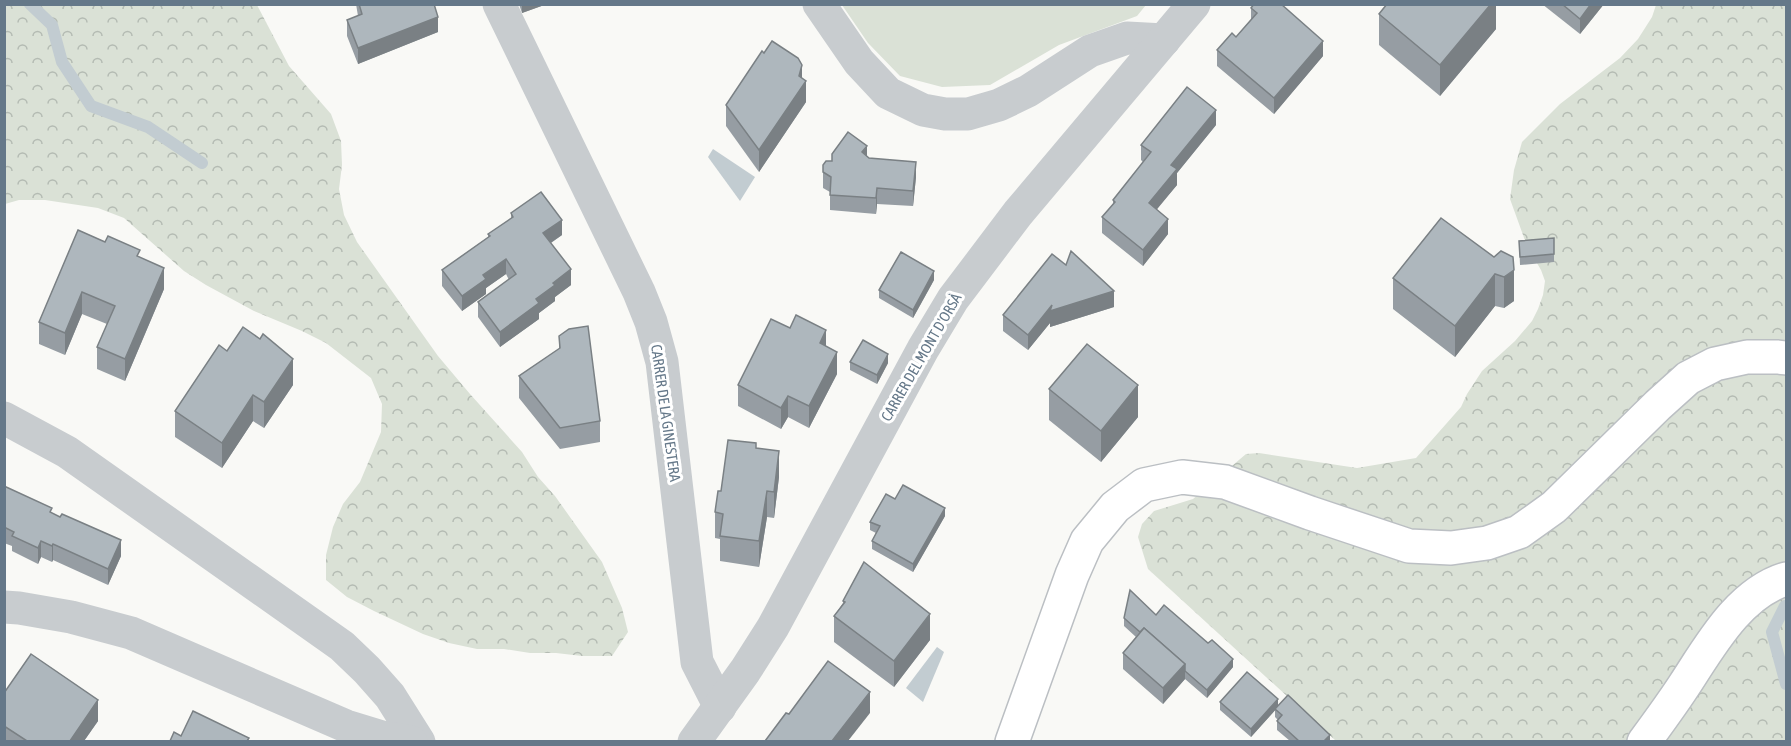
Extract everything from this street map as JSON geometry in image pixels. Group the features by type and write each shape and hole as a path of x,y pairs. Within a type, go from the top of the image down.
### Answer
{"main road":[{"path":"1012,741 1072,575 1087,541 1115,507 1144,485 1182,477 1225,482 1409,546 1451,548 1487,543 1519,532 1554,507 1688,378 1715,364 1747,357 1786,358"},
{"path":"1644,741 1728,621 1748,600 1786,579"}],"street":[{"name":"CARRER DE LA GINESTERA","path":"499,4 639,292 651,322 662,362 697,662 720,707"},
{"path":"819,4 859,62 888,93 923,110 945,114 968,114 999,105 1028,91 1090,51 1127,38 1164,40"},
{"name":"CARRER DEL MONT D'ORSÀ","path":"694,741 720,707 773,627 923,349 953,299 1018,213 1194,4"},
{"path":"4,418 67,452 342,646 390,696 419,741"},
{"path":"4,608 19,608 71,617 131,633 346,726 382,737 411,741"}],"green space":[{"path":"4,5 257,5 289,66 331,114 341,141 342,165 339,189 344,215 357,242 438,356 522,452 602,562 622,608 628,632 612,656 477,649 449,643 423,634 374,611 347,597 326,580 326,555 333,527 343,504 360,482 381,432 382,404 371,378 326,343 254,311 184,271 124,218 98,208 45,200 19,200 5,204"},
{"path":"842,5 1146,5 1137,16 1059,45 990,85 942,87 900,76 868,43"},
{"path":"1656,5 1786,5 1786,741 1336,741 1148,569 1138,537 1142,524 1154,511 1193,499 1246,454 1259,453 1357,468 1416,458 1461,407 1482,371 1515,341 1532,321 1543,295 1545,281 1527,246 1510,199 1514,170 1522,142 1560,104 1620,58 1638,39 1652,17"}],"shaded area":[{"path":"713,149 755,177 740,201 708,157"},
{"path":"937,647 944,652 923,702 906,688"}],"building":[{"path":"359,4 434,4 438,17 358,48 347,20 362,14"},
{"path":"1254,4 1281,4 1323,41 1274,98 1217,50 1232,33 1236,37 1257,13 1251,8"},
{"path":"1387,4 1491,4 1440,65 1379,14"},
{"path":"1562,4 1591,4 1580,19"},
{"path":"772,41 798,58 802,65 799,76 806,81 759,150 726,105 762,51 764,53"},
{"path":"1187,87 1216,110 1171,165 1177,169 1149,203 1168,219 1143,250 1102,217 1151,152 1141,145"},
{"path":"848,132 867,146 862,152 869,158 916,162 913,191 877,188 876,198 830,195 831,177 823,172 823,165 826,161 832,161 832,154"},
{"path":"541,192 562,220 543,233 571,269 536,299 539,303 500,332 478,302 516,274 506,259 483,275 486,279 462,296 442,270 490,236 488,234 513,217 511,213"},
{"path":"1441,218 1494,257 1501,251 1513,257 1514,270 1504,277 1495,274 1455,326 1393,278"},
{"path":"78,230 105,242 108,236 140,250 137,256 164,268 125,359 97,347 115,306 82,292 65,333 39,322"},
{"path":"1554,238 1554,254 1520,257 1519,241"},
{"path":"1071,251 1114,291 1050,311 1052,305 1028,335 1003,315 1052,254 1066,265"},
{"path":"901,252 934,271 913,310 879,290"},
{"path":"796,315 826,330 820,343 837,352 809,406 788,396 781,408 738,385 771,319 790,328"},
{"path":"588,326 600,421 560,428 519,376 560,348 559,336 569,329"},
{"path":"243,327 260,339 263,334 293,359 264,402 253,395 222,443 175,411 219,345 227,351"},
{"path":"863,340 888,354 877,375 850,362"},
{"path":"1087,344 1138,385 1101,431 1049,389"},
{"path":"728,440 756,443 756,448 779,451 774,492 767,491 759,541 720,536 723,514 715,512 718,491 721,491"},
{"path":"903,485 945,508 913,564 872,541 880,526 870,522 886,494 895,499"},
{"path":"4,486 52,508 50,512 60,517 62,514 121,540 108,569 53,544 52,546 41,541 38,548 12,536 14,532 4,527"},
{"path":"864,562 930,614 894,661 834,616 845,602 843,601"},
{"path":"1130,590 1156,615 1164,605 1208,643 1212,640 1233,659 1207,690 1185,671 1185,664 1144,628 1140,632 1124,618"},
{"path":"1144,628 1185,664 1163,688 1123,653"},
{"path":"31,654 98,700 70,741 27,741 4,726 4,693"},
{"path":"828,661 870,692 832,741 765,741 786,713 789,714"},
{"path":"1247,672 1278,699 1251,729 1220,702"},
{"path":"1288,695 1330,735 1324,741 1299,741 1277,721 1282,715 1275,709"},
{"path":"193,711 249,738 247,741 170,741 174,732 181,736"}],"waterway":[{"path":"30,4 52,25 62,62 91,106 148,127 202,163"},
{"path":"1785,606 1772,632 1786,684"}]}
